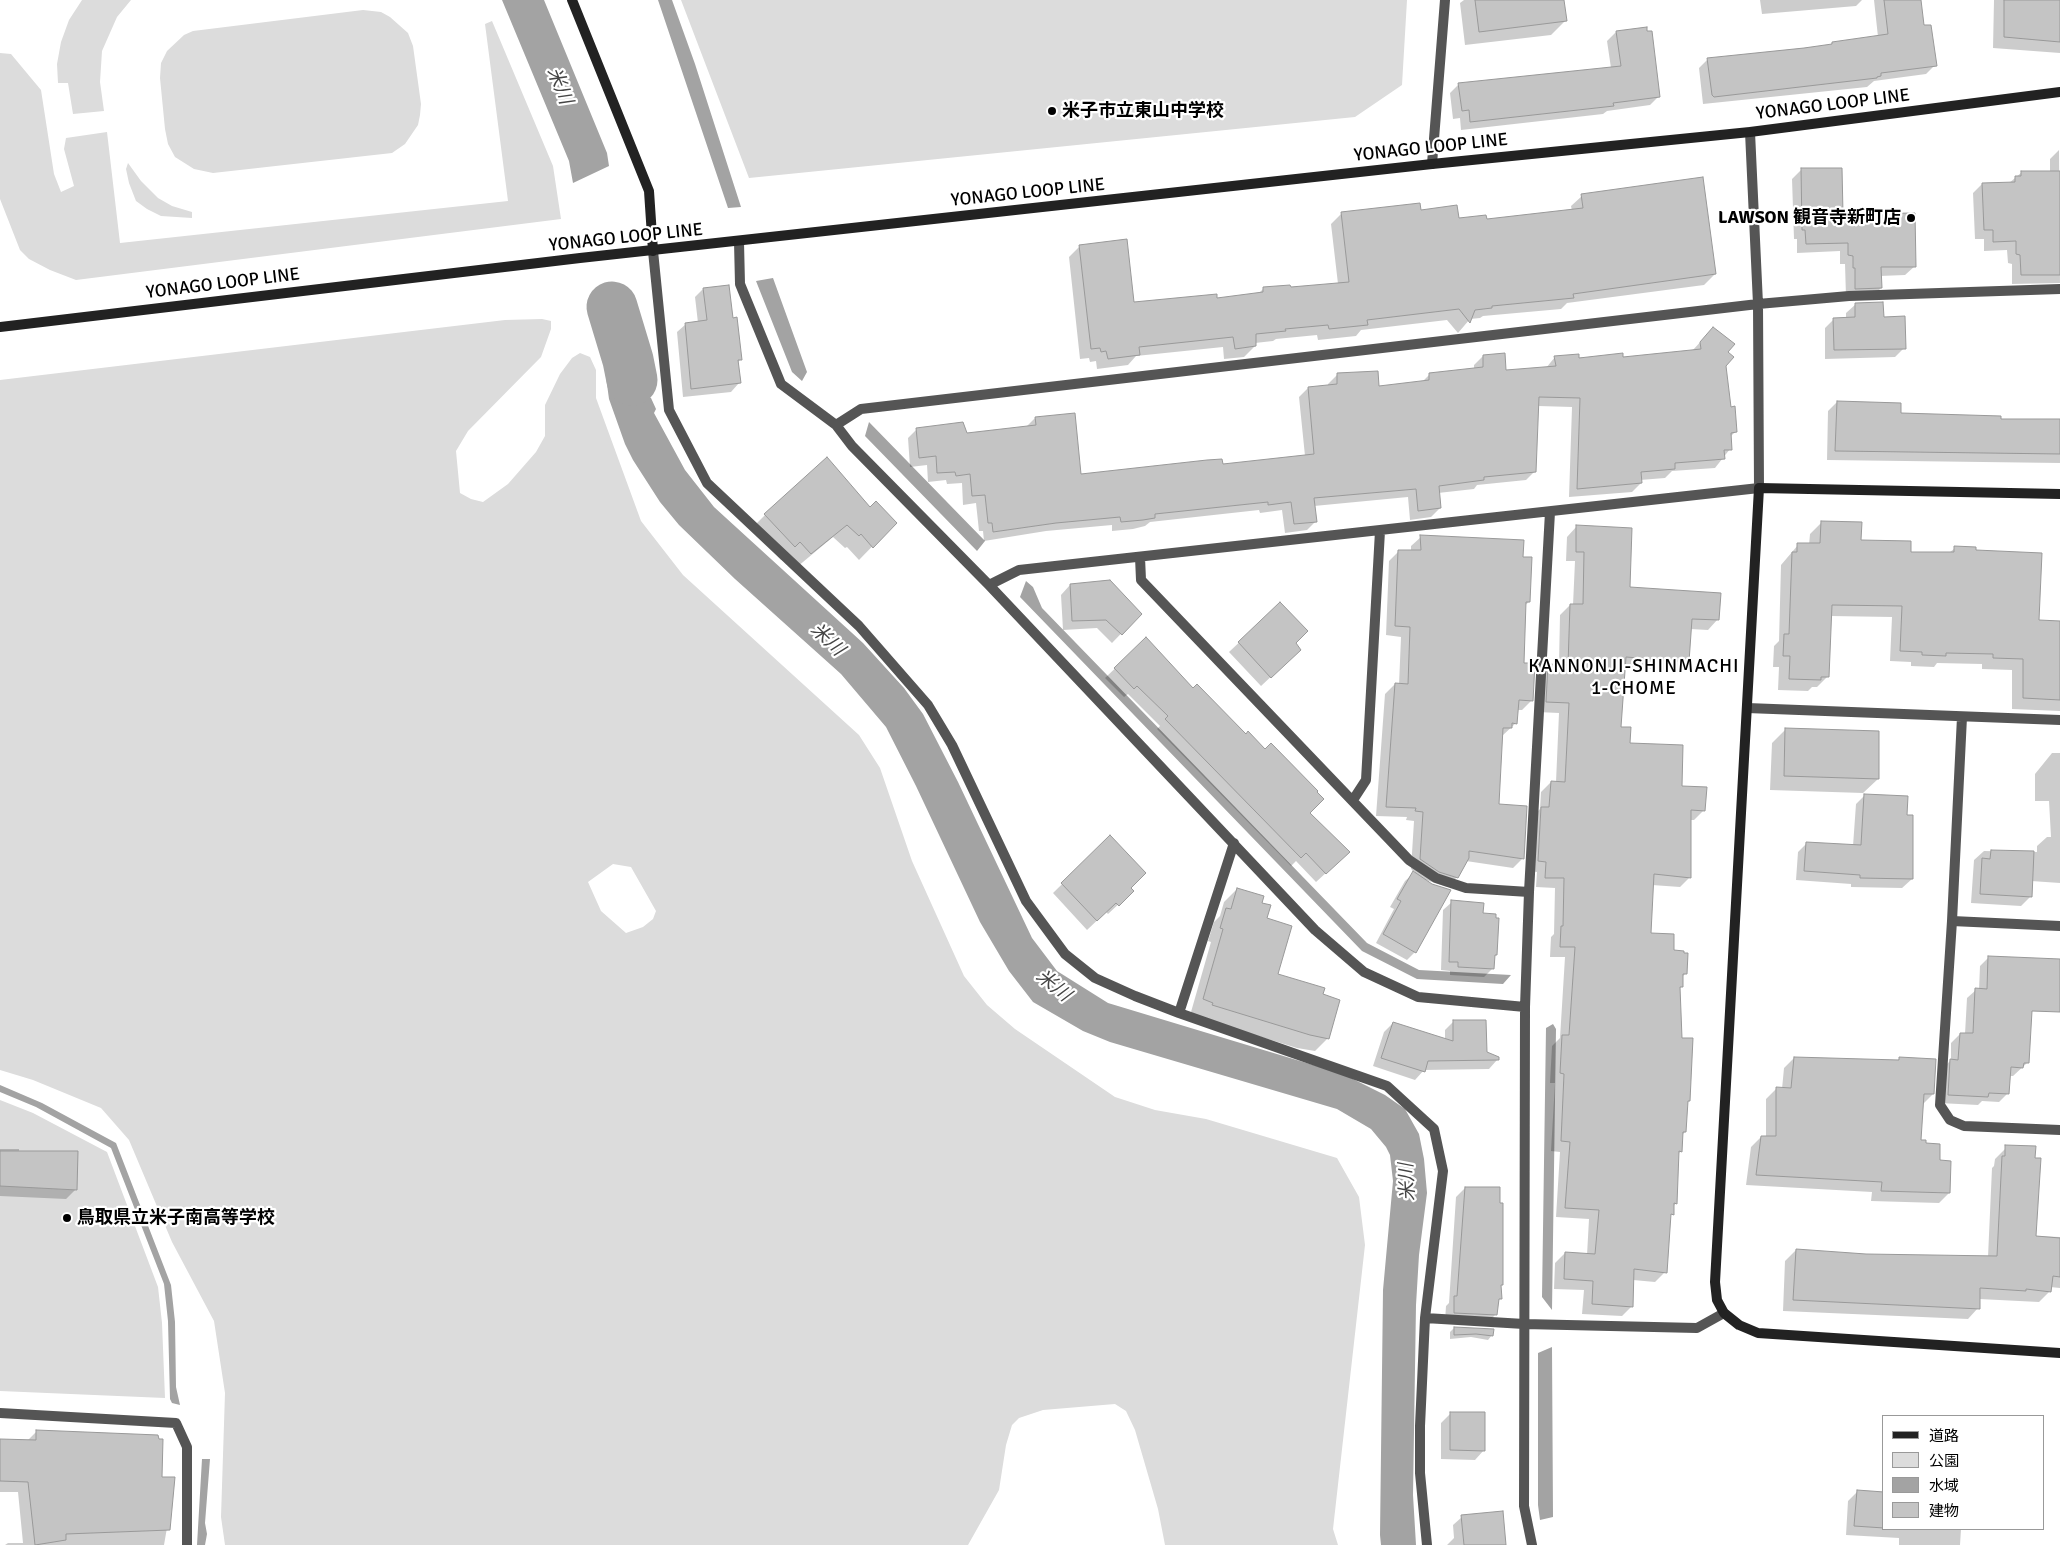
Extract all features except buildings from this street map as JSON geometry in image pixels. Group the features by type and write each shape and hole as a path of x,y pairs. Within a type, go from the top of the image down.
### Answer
{"main road":[{"path":"572,0 649,191 653,251"},
{"name":"YONAGO LOOP LINE","path":"0,327 580,258 739,242 1432,164 1750,132 2060,92"},
{"path":"2060,494 1759,488 1715,1282 1717,1300 1724,1313 1739,1325 1758,1334 2060,1353"}],"street":[{"path":"1432,164 1445,0"},
{"path":"989,585 1019,570 1759,488 1758,304 1750,132"},
{"path":"739,242 740,284 781,384 836,425 852,446 989,585 1315,930 1364,972 1418,997 1525,1007"},
{"path":"653,251 669,410 708,483 859,626 928,705 952,745 1026,901 1065,954 1095,978 1179,1013 1387,1086 1434,1130 1443,1171 1425,1318 1420,1426 1420,1473 1427,1545"},
{"path":"836,425 861,409 1758,304 1849,296 2060,289"},
{"path":"1532,1545 1524,1506 1525,1007 1529,892 1550,512"},
{"path":"1353,800 1366,780 1380,531"},
{"path":"1140,557 1141,580 1409,860 1436,878 1466,888 1529,892"},
{"path":"1747,708 2060,720"},
{"path":"1962,717 1952,921 1939,1096 1942,1111 1950,1120 1964,1126 2060,1130"},
{"path":"1179,1013 1234,843"},
{"path":"1952,921 2060,926"},
{"path":"1425,1318 1524,1324 1697,1328 1724,1313"},
{"path":"0,1413 176,1424 187,1447 187,1545"}],"green space":[{"path":"82,0 131,0 117,17 102,51 100,82 104,111 73,114 68,83 58,83 57,64 61,42 69,20"},
{"name":"米子市立東山中学校","path":"681,0 1407,0 1402,85 1355,117 749,178"},
{"path":"363,10 381,12 390,17 408,33 413,46 421,104 418,125 405,144 392,153 213,173 194,169 175,157 168,144 165,129 160,78 161,63 167,51 184,35 193,31"},
{"path":"492,21 553,166 561,219 76,280 29,259 20,250 0,199 0,53 11,54 41,90 54,174 61,192 74,186 64,149 66,138 107,132 120,243 508,201 485,24"},
{"path":"128,163 141,181 158,198 172,206 192,212 192,218 161,216 136,201 126,169"},
{"path":"542,319 551,321 551,329 541,357 468,431 456,451 460,493 471,499 483,502 508,484 536,452 545,436 545,405 560,374 572,358 580,353 590,357 596,370 596,398 641,521 683,575 859,735 880,768 912,861 964,976 987,1005 1015,1029 1115,1097 1155,1110 1206,1119 1337,1158 1359,1197 1365,1245 1333,1529 1338,1545 1165,1545 1158,1509 1135,1430 1126,1411 1115,1404 1043,1410 1019,1418 1012,1425 1006,1445 999,1490 968,1545 225,1545 221,1517 225,1393 214,1321 172,1242 129,1140 101,1108 33,1080 0,1070 0,380 505,320","holes":["613,864 631,867 656,911 653,919 643,927 626,933 601,911 588,882"]},
{"name":"鳥取県立米子南高等学校","path":"0,1100 33,1113 107,1152 158,1287 162,1323 165,1398 0,1391"}],"water":[{"path":"502,0 544,0 607,153 609,166 573,183 569,161"},
{"path":"658,0 672,0 695,64 741,207 728,208"},
{"path":"773,278 807,372 802,381 792,372 756,281"},
{"path":"597,311 633,313 647,398 651,398 656,409 654,413 685,470 714,507 863,643 904,688 923,714 958,782 1032,938 1057,971 1108,1003 1343,1074 1385,1095 1405,1109 1419,1134 1424,1159 1427,1193 1419,1255 1416,1305 1413,1495 1416,1545 1381,1545 1380,1535 1383,1290 1393,1181 1390,1155 1386,1147 1371,1129 1337,1109 1110,1042 1083,1031 1033,1002 1009,971 980,922 886,727 841,674 735,579 679,525 660,502 633,460 625,444 609,399"},
{"path":"869,422 985,541 977,551 865,436"},
{"path":"1026,581 1033,587 1042,608 1367,943 1419,970 1511,975 1503,984 1417,979 1362,951 1020,597"},
{"path":"1553,1024 1556,1029 1552,1310 1542,1297 1546,1028"},
{"path":"0,1085 42,1103 116,1143 171,1285 175,1322 176,1387 180,1405 172,1403 170,1399 168,1321 164,1284 111,1148 36,1107 0,1092"},
{"path":"1552,1347 1553,1517 1540,1520 1538,1505 1538,1353"},
{"path":"202,1459 210,1459 205,1523 207,1534 205,1545 197,1545"}],"waterway":[{"name":"米川","path":"612,307 632,380"}],"place":[{"name":"米子市立東山中学校","path":"1052,111"},
{"name":"LAWSON 観音寺新町店","path":"1911,218"},
{"name":"鳥取県立米子南高等学校","path":"67,1218"}],"district":[{"name":"KANNONJI-SHINMACHI 1-CHOME","path":"1634,678"}]}
